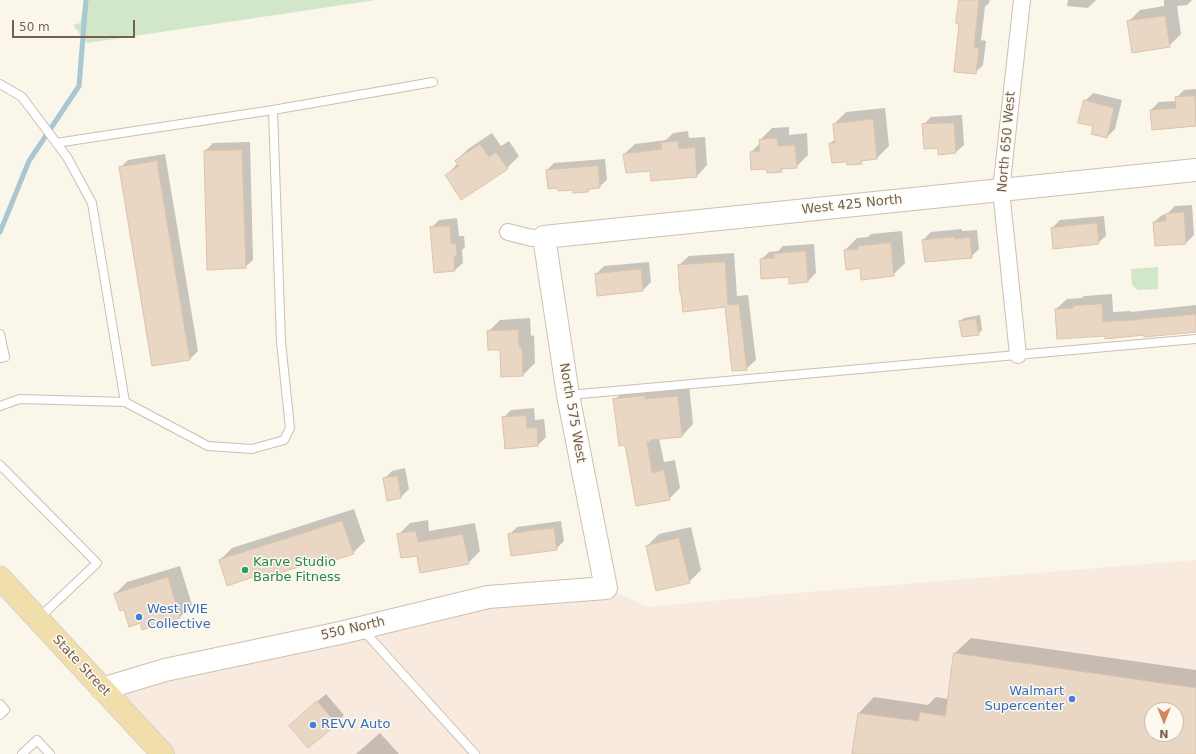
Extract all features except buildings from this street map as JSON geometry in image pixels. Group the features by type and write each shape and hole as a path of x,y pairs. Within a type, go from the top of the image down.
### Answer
{"main road":[{"name":"State Street","path":"0,578 163,754"}],"street":[{"name":"North 650 West","path":"1018,355 1001,190 1022,0"},
{"name":"West 425 North","path":"508,232 532,238 1196,170"},
{"name":"North 575 West","path":"544,236 568,395 606,588"},
{"name":"550 North","path":"102,689 165,670 361,628 488,597 606,588"}],"lane":[{"path":"56,143 273,110 433,82"},
{"path":"0,84 22,97 67,157 92,203 125,402"},
{"path":"0,406 20,399 125,402 208,446 252,449 284,440 290,428 281,342 273,110"},
{"path":"0,334 5,357 0,358"},
{"path":"568,395 1196,339"},
{"path":"0,465 97,563 38,619"},
{"path":"361,628 475,754"},
{"path":"22,754 37,740 50,754"}],"shaded area":[{"path":"1196,560 1196,754 161,754 102,689 340,633 606,588 648,607"}],"green space":[{"path":"84,0 376,0 87,43 73,25 80,23"},
{"path":"1158,267 1158,289 1138,290 1132,285 1131,269"}],"waterway":[{"path":"0,232 29,161 79,86 86,0"}],"place":[{"name":"Karve Studio Barbe Fitness","path":"245,570"},
{"name":"West IVIE Collective","path":"139,617"},
{"name":"Walmart Supercenter","path":"1072,699"},
{"name":"REVV Auto","path":"313,725"}]}
